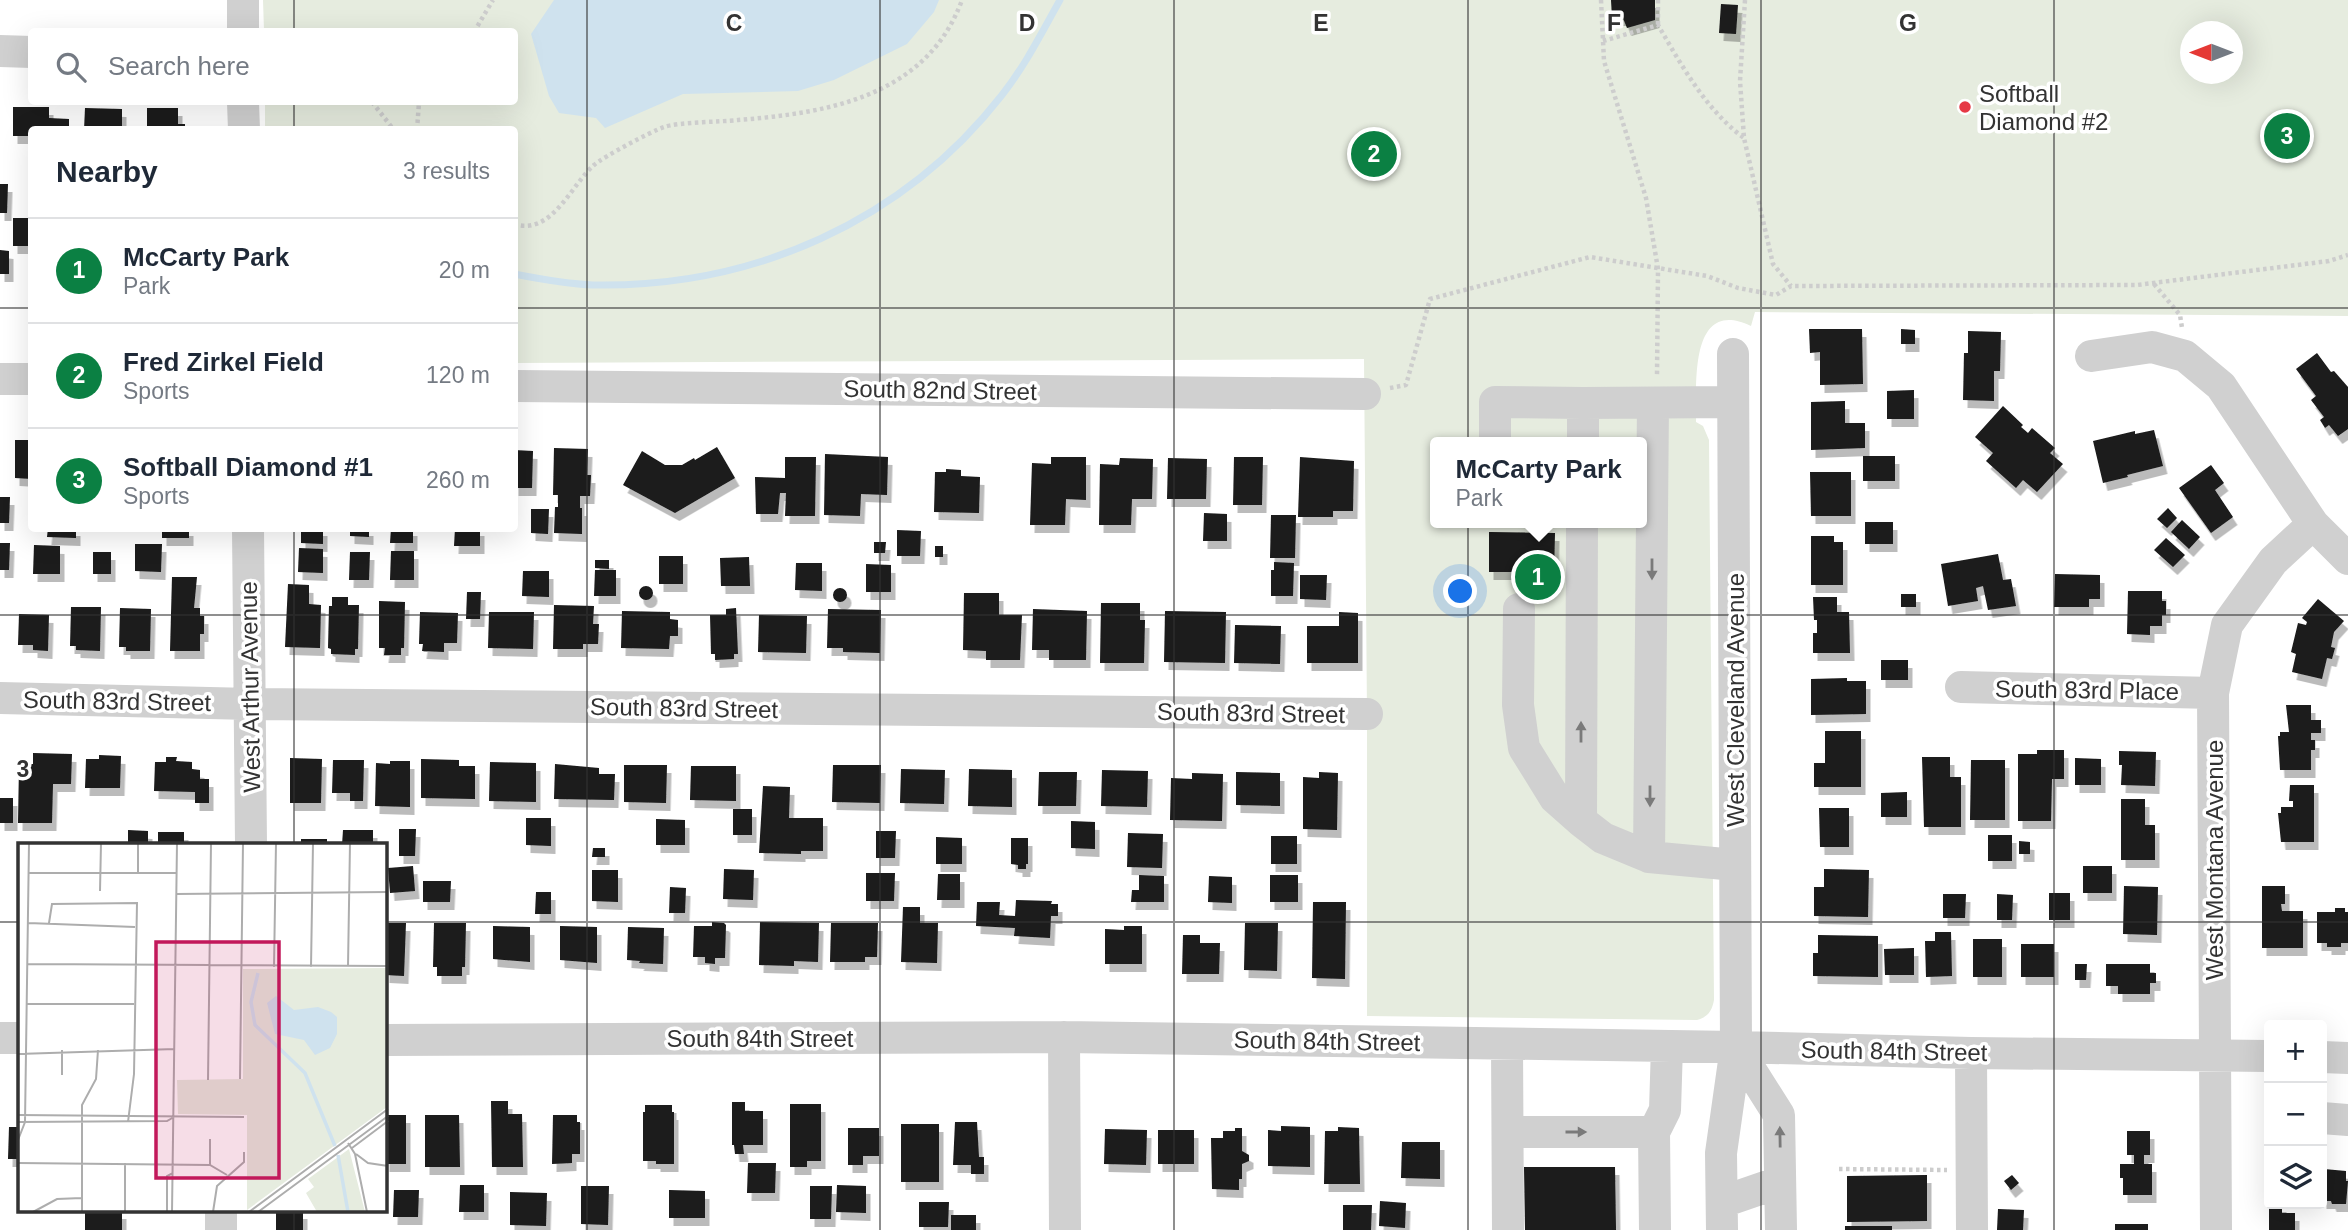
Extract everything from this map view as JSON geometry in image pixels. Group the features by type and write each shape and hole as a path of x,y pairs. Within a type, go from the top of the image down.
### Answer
{"street":[{"path":"243,0 243,28"},
{"path":"0,51 28,52"},
{"path":"243,105 244,126"},
{"path":"2091,356 2152,347 2185,356 2221,386 2313,524 2348,559"},
{"name":"West Cleveland Avenue","path":"1722,1216 1721,1153 1736,1047 1733,354"},
{"path":"0,379 28,379"},
{"name":"South 82nd Street","path":"518,386 1365,394"},
{"path":"1495,437 1495,402 1733,402"},
{"path":"1583,403 1583,437"},
{"path":"1649,858 1653,403"},
{"name":"West Montana Avenue","path":"2216,1230 2213,693 2227,625 2273,561 2313,524"},
{"path":"1581,821 1582,528"},
{"name":"West Arthur Avenue","path":"248,532 251,843"},
{"path":"1519,609 1518,705 1524,748 1555,798 1603,838 1649,858 1735,865"},
{"name":"South 83rd Place","path":"1961,687 2213,693"},
{"name":"South 83rd Street","path":"0,698 251,704 1367,714"},
{"path":"1064,1037 1065,1230"},
{"name":"South 84th Street","path":"387,1040 1064,1037 2264,1056"},
{"path":"0,1038 18,1038"},
{"path":"1507,1044 1508,1230"},
{"path":"1654,1230 1654,1132 1665,1110 1667,1046"},
{"path":"1736,1047 1779,1115 1781,1230"},
{"path":"1971,1053 1972,1230"},
{"path":"2327,1057 2348,1058"},
{"path":"2327,1118 2348,1120"},
{"path":"1508,1132 1654,1132"},
{"path":"1722,1216 1780,1182"},
{"path":"221,1212 221,1230"}],"path":[{"path":"476,28 493,0"},
{"path":"518,225 537,225 553,214 596,163 665,126 821,110 863,97 913,70 953,24 962,0"},
{"path":"1601,0 1604,61 1646,198 1658,270 1657,381 1653,403"},
{"path":"1658,0 1658,25 1683,69 1707,101 1731,128 1744,138"},
{"path":"1745,0 1740,81 1744,138 1773,264 1791,286"},
{"path":"1603,41 1658,25"},
{"path":"374,105 391,126"},
{"path":"417,126 419,105"},
{"path":"1365,394 1406,385 1430,299 1590,257 1707,276 1738,288 1776,295 1791,286 2153,283 2329,261 2348,256"},
{"path":"2153,283 2180,315 2185,356"},
{"path":"1839,1169 1972,1171"}],"shaded area":[{"path":"263,0 2348,0 2348,316 1755,312 1751,326 1731,320 1716,323 1706,334 1700,350 1696,388 1696,422 1703,426 1709,440 1714,1000 1711,1010 1697,1020 1367,1016 1364,359 518,363 518,126 265,126 265,105 518,105 518,28 264,28"}],"water":[{"path":"554,0 939,0 934,12 907,44 834,80 798,91 683,94 605,128 596,118 559,113 549,96 531,34"}],"building":[{"path":"1611,0 1655,0 1655,20 1627,28 1623,18 1612,18"},
{"path":"1721,4 1738,5 1736,34 1719,33"},
{"path":"13,107 49,107 49,118 69,119 69,126 28,126 28,136 13,136"},
{"path":"85,108 122,109 122,126 84,126"},
{"path":"147,108 178,108 178,124 185,124 185,126 147,126"},
{"path":"0,184 8,184 7,213 0,213"},
{"path":"13,218 28,218 28,246 13,246"},
{"path":"0,250 9,251 9,274 0,274"},
{"path":"1809,329 1862,329 1863,384 1820,385 1820,352 1810,353"},
{"path":"1901,329 1915,330 1915,344 1901,344"},
{"path":"1968,331 2001,332 2000,371 1994,371 1994,401 1963,400 1964,353 1968,353"},
{"path":"2317,353 2331,372 2334,371 2348,387 2348,429 2338,436 2329,425 2325,428 2320,420 2324,417 2311,400 2316,396 2296,369"},
{"path":"1914,390 1914,419 1887,419 1887,391"},
{"path":"1845,401 1845,423 1865,423 1865,448 1811,450 1811,402"},
{"path":"2003,406 2028,433 2032,428 2055,448 2050,453 2063,464 2037,492 2023,480 2016,488 1986,461 1993,453 1975,437"},
{"path":"2154,430 2163,466 2103,483 2093,441 2135,431 2135,434"},
{"path":"15,440 28,440 28,479 15,478"},
{"path":"717,447 735,478 675,513 623,485 642,451 665,465 682,465"},
{"path":"554,448 588,449 587,475 591,475 590,496 580,496 582,534 554,533 558,495 553,495"},
{"path":"518,450 533,451 532,488 518,488"},
{"path":"825,454 888,457 887,495 861,494 860,516 824,515"},
{"path":"1863,456 1895,456 1895,481 1863,481"},
{"path":"785,457 816,457 815,516 785,516 786,493 780,493 778,514 756,514 755,477 785,478"},
{"path":"1051,457 1086,457 1086,500 1066,499 1065,525 1030,525 1032,463 1051,464"},
{"path":"1234,457 1263,457 1262,505 1233,505"},
{"path":"1300,457 1354,461 1353,511 1333,511 1333,517 1298,517"},
{"path":"1120,458 1153,459 1152,499 1132,499 1131,525 1099,525 1100,464 1119,465"},
{"path":"1168,458 1207,459 1206,499 1167,499"},
{"path":"2211,465 2224,483 2215,490 2233,517 2211,533 2179,488"},
{"path":"946,469 961,470 961,476 980,477 979,513 934,512 935,472 946,472"},
{"path":"1810,472 1851,472 1851,516 1811,516"},
{"path":"0,497 10,497 9,523 0,523"},
{"path":"2168,508 2177,518 2167,528 2157,519"},
{"path":"531,509 549,509 548,534 531,533"},
{"path":"1204,513 1227,514 1227,541 1203,541"},
{"path":"1271,515 1296,515 1295,558 1270,558"},
{"path":"2182,520 2200,537 2189,549 2171,532"},
{"path":"1865,522 1893,522 1893,544 1865,544"},
{"path":"897,530 921,531 920,556 897,556"},
{"path":"48,532 76,532 76,538 47,537"},
{"path":"162,532 189,532 189,538 162,538"},
{"path":"301,532 323,532 323,544 301,543"},
{"path":"350,532 369,532 369,537 350,536"},
{"path":"391,532 413,532 413,543 390,543"},
{"path":"455,532 480,532 480,546 454,546"},
{"path":"1489,532 1555,533 1554,573 1551,573 1551,578 1515,578 1515,572 1489,572"},
{"path":"1811,536 1834,536 1834,542 1843,542 1843,585 1811,585"},
{"path":"2166,538 2185,555 2173,567 2154,550"},
{"path":"874,542 886,542 885,553 874,553"},
{"path":"0,543 10,543 9,570 0,570"},
{"path":"135,544 162,544 161,572 135,571"},
{"path":"34,545 60,546 60,574 33,574"},
{"path":"935,546 943,546 943,557 935,557"},
{"path":"299,548 323,549 323,573 298,572"},
{"path":"391,551 414,551 414,580 390,580"},
{"path":"93,552 111,552 111,574 93,574"},
{"path":"350,552 370,552 369,580 349,580"},
{"path":"1998,554 2003,580 2011,579 2016,606 1988,610 1983,586 1976,588 1978,601 1948,606 1941,564"},
{"path":"659,556 683,556 683,584 659,584"},
{"path":"749,557 750,586 721,586 720,558"},
{"path":"595,560 609,560 609,569 595,568"},
{"path":"1274,562 1294,563 1293,596 1271,596 1271,570 1274,570"},
{"path":"796,563 822,563 822,591 795,590"},
{"path":"866,564 891,565 891,592 866,592"},
{"path":"595,570 616,570 616,596 594,596"},
{"path":"523,571 549,571 549,597 522,596"},
{"path":"2055,574 2100,575 2100,599 2089,599 2089,607 2054,607"},
{"path":"1300,575 1327,575 1326,600 1300,599"},
{"path":"172,577 197,577 194,608 200,608 200,616 204,616 200,651 170,651"},
{"path":"288,584 309,585 309,604 321,605 320,648 285,647"},
{"path":"643,586 649,586 653,593 649,600 643,600 639,596 639,590"},
{"path":"837,588 843,588 847,595 843,602 837,602 833,598 833,592"},
{"path":"2128,591 2162,591 2162,601 2166,601 2166,615 2162,615 2162,626 2150,626 2150,635 2127,634"},
{"path":"467,592 481,592 480,619 466,619"},
{"path":"964,593 999,593 999,615 1022,615 1020,660 986,660 986,651 963,650"},
{"path":"1901,594 1916,594 1916,607 1901,607"},
{"path":"332,597 348,597 348,605 359,605 358,649 355,649 355,655 331,654 331,649 328,648 329,606 332,606"},
{"path":"1813,597 1837,597 1837,612 1849,612 1850,653 1813,653 1813,633 1817,633 1817,620 1814,620"},
{"path":"2318,599 2344,621 2334,632 2331,647 2335,648 2332,659 2327,658 2322,679 2292,672 2296,654 2291,652 2298,623 2306,625 2307,622 2302,618"},
{"path":"379,601 405,602 404,648 401,648 401,655 384,655 385,648 379,648"},
{"path":"1101,603 1140,603 1140,620 1145,620 1144,663 1100,663"},
{"path":"554,605 594,606 593,624 599,624 598,644 583,644 583,649 553,649"},
{"path":"71,607 101,607 100,651 76,650 76,646 70,646"},
{"path":"120,608 151,609 150,651 126,651 126,647 119,647"},
{"path":"736,608 738,654 734,654 734,659 715,660 715,654 711,654 710,615 726,615 726,609"},
{"path":"828,609 881,610 880,653 843,652 843,648 827,648"},
{"path":"1033,609 1087,611 1086,660 1049,660 1049,650 1032,650"},
{"path":"622,611 670,612 670,619 678,620 678,636 670,636 669,649 621,648"},
{"path":"1165,611 1226,612 1225,663 1164,662"},
{"path":"420,612 458,613 457,643 444,643 444,652 422,651 423,644 419,644"},
{"path":"489,612 534,612 533,649 488,648"},
{"path":"1339,612 1358,613 1358,663 1307,663 1307,626 1339,626"},
{"path":"19,614 49,615 48,651 33,650 33,645 18,645"},
{"path":"759,615 807,616 806,653 758,652"},
{"path":"1235,625 1281,626 1280,664 1234,663"},
{"path":"1881,660 1908,660 1908,680 1881,680"},
{"path":"1847,678 1847,681 1866,681 1866,714 1811,715 1811,679"},
{"path":"2286,705 2311,705 2311,720 2321,720 2321,733 2311,733 2311,740 2315,740 2315,750 2311,750 2311,770 2280,770 2278,736 2280,732 2289,732"},
{"path":"1825,731 1861,731 1861,787 1814,787 1814,763 1825,763"},
{"path":"2037,750 2064,750 2064,779 2052,779 2051,821 2018,821 2018,754 2037,754"},
{"path":"2119,751 2156,752 2155,786 2121,785 2122,765 2119,765"},
{"path":"33,753 72,754 71,784 53,784 52,823 18,823 19,764 33,764"},
{"path":"99,755 121,756 120,788 85,788 86,759 99,759"},
{"path":"166,757 192,762 192,769 200,770 200,779 209,779 209,803 195,803 195,792 154,791 155,762 166,762"},
{"path":"1922,757 1950,757 1950,777 1961,777 1961,827 1924,827"},
{"path":"290,758 322,759 321,803 290,803"},
{"path":"2075,758 2101,759 2101,785 2075,785"},
{"path":"421,759 459,760 459,766 475,766 475,799 421,798"},
{"path":"333,760 364,760 363,801 350,801 350,793 332,793"},
{"path":"1971,760 2005,760 2005,820 1970,820"},
{"path":"390,761 410,761 410,807 375,806 376,763 390,764"},
{"path":"490,762 536,763 536,802 489,801"},
{"path":"555,764 599,768 599,774 615,774 614,800 554,799"},
{"path":"624,765 667,765 666,803 624,802"},
{"path":"833,765 881,765 880,803 832,802"},
{"path":"691,766 736,766 736,801 690,800"},
{"path":"901,769 945,770 944,804 900,803"},
{"path":"969,769 1012,770 1012,807 968,806"},
{"path":"1102,770 1148,771 1147,807 1101,806"},
{"path":"1039,772 1077,772 1076,806 1038,806"},
{"path":"1236,772 1280,773 1280,806 1236,805"},
{"path":"1319,772 1338,773 1337,830 1303,829 1303,777 1319,778"},
{"path":"1192,773 1223,774 1222,821 1170,820 1171,778 1192,779"},
{"path":"2290,785 2314,785 2314,842 2281,842 2278,813 2281,813 2281,807 2293,807 2293,801 2289,801"},
{"path":"763,786 790,787 789,818 823,818 823,851 801,851 801,854 759,853"},
{"path":"1907,792 1907,817 1881,817 1881,793"},
{"path":"0,798 13,798 13,823 0,823"},
{"path":"2121,799 2145,799 2145,825 2155,825 2155,860 2121,860"},
{"path":"1819,808 1849,808 1849,847 1820,847"},
{"path":"733,809 752,809 752,835 733,835"},
{"path":"526,818 551,818 551,846 526,845"},
{"path":"656,819 685,820 685,845 656,845"},
{"path":"1071,821 1095,822 1095,849 1071,848"},
{"path":"399,829 416,829 415,856 399,856"},
{"path":"128,830 148,831 148,843 128,843"},
{"path":"343,830 373,830 373,843 342,843"},
{"path":"876,831 896,831 895,858 876,858"},
{"path":"158,832 184,832 184,843 158,843"},
{"path":"1128,833 1163,834 1162,868 1127,867"},
{"path":"1988,835 2012,835 2012,861 1988,861"},
{"path":"1271,836 1297,836 1297,864 1271,864"},
{"path":"936,837 962,838 962,864 936,864"},
{"path":"1011,838 1028,838 1026,869 1018,869 1018,865 1011,864"},
{"path":"301,839 327,839 327,843 301,843"},
{"path":"2019,841 2030,842 2030,854 2019,854"},
{"path":"593,848 605,848 605,857 592,857"},
{"path":"413,866 415,891 390,893 388,868"},
{"path":"2083,866 2112,866 2112,893 2083,893"},
{"path":"724,869 754,870 753,900 723,899"},
{"path":"1824,869 1869,870 1868,917 1814,916 1814,887 1824,887"},
{"path":"592,870 618,870 618,902 592,901"},
{"path":"866,873 895,873 894,901 866,901"},
{"path":"938,874 960,874 960,900 937,900"},
{"path":"1139,875 1164,876 1164,902 1131,902 1132,890 1139,890"},
{"path":"1270,875 1298,875 1298,902 1270,902"},
{"path":"1209,876 1232,877 1232,903 1208,902"},
{"path":"423,881 451,881 450,902 423,902"},
{"path":"2124,886 2158,887 2157,935 2123,934"},
{"path":"2262,886 2285,886 2285,904 2281,904 2282,911 2303,911 2303,948 2262,948"},
{"path":"670,887 686,888 685,913 669,913"},
{"path":"536,892 551,892 551,914 535,914"},
{"path":"2049,893 2070,893 2070,920 2049,920"},
{"path":"1943,894 1966,894 1965,918 1943,918"},
{"path":"1997,894 2013,895 2012,920 1997,920"},
{"path":"1016,900 1052,901 1051,904 1058,904 1058,916 1051,916 1050,938 1014,936 1015,928 976,926 977,902 1000,902 999,915 1015,916"},
{"path":"1313,902 1346,902 1345,979 1312,978"},
{"path":"903,907 920,907 920,923 938,923 937,963 901,962"},
{"path":"2335,908 2345,908 2345,912 2348,912 2348,943 2341,943 2341,947 2327,947 2327,943 2317,943 2317,912 2335,912"},
{"path":"712,922 726,925 725,958 715,958 715,964 705,963 705,957 693,957 694,926 712,926"},
{"path":"760,922 819,923 818,962 794,961 794,966 759,965"},
{"path":"387,923 406,923 404,976 387,975"},
{"path":"434,923 466,923 465,967 462,967 462,976 437,976 437,967 433,967"},
{"path":"831,923 878,923 877,957 865,957 865,962 830,962"},
{"path":"1245,923 1278,923 1277,971 1244,970"},
{"path":"493,926 530,927 530,962 493,959"},
{"path":"560,926 597,927 597,963 560,960"},
{"path":"1124,926 1142,926 1142,964 1105,964 1105,929 1124,930"},
{"path":"628,927 664,928 663,964 627,960"},
{"path":"1935,932 1951,932 1952,976 1926,977 1925,941 1935,941"},
{"path":"1183,935 1200,935 1200,943 1220,943 1219,974 1182,974"},
{"path":"1818,935 1878,936 1878,977 1813,976 1813,953 1818,953"},
{"path":"1973,939 2002,939 2002,977 1973,977"},
{"path":"2021,944 2054,944 2054,977 2021,977"},
{"path":"1914,948 1914,975 1885,975 1884,949"},
{"path":"2075,964 2087,964 2086,980 2075,980"},
{"path":"2106,964 2150,964 2150,973 2156,973 2156,983 2150,983 2150,994 2118,994 2118,986 2106,986"},
{"path":"491,1101 508,1101 508,1114 522,1114 523,1167 492,1167"},
{"path":"732,1102 745,1102 745,1111 763,1111 763,1145 743,1145 744,1154 735,1154 732,1145"},
{"path":"790,1104 821,1104 821,1161 807,1161 807,1167 790,1167"},
{"path":"645,1105 672,1105 674,1164 643,1161"},
{"path":"387,1115 406,1115 406,1164 387,1164"},
{"path":"425,1115 459,1115 460,1167 425,1167"},
{"path":"553,1115 577,1115 577,1122 580,1122 580,1154 572,1154 572,1163 552,1164"},
{"path":"955,1122 977,1122 979,1157 984,1157 984,1174 971,1174 971,1165 953,1165"},
{"path":"901,1124 939,1124 939,1182 901,1182"},
{"path":"1281,1126 1310,1127 1310,1167 1268,1166 1268,1130 1281,1131"},
{"path":"9,1127 18,1127 18,1159 8,1159"},
{"path":"1338,1127 1359,1128 1360,1184 1324,1184 1325,1131 1338,1131"},
{"path":"848,1128 879,1128 879,1156 863,1156 863,1165 848,1165"},
{"path":"1235,1128 1242,1128 1242,1151 1249,1155 1249,1161 1242,1164 1239,1190 1212,1189 1211,1138 1223,1138 1223,1131 1235,1131"},
{"path":"1105,1129 1147,1130 1146,1165 1104,1164"},
{"path":"1158,1130 1194,1130 1194,1164 1158,1164"},
{"path":"2127,1131 2150,1131 2150,1155 2144,1155 2144,1164 2152,1164 2152,1195 2123,1195 2120,1164 2134,1164 2134,1155 2127,1155"},
{"path":"1402,1142 1440,1142 1440,1179 1401,1178"},
{"path":"748,1163 776,1163 775,1193 747,1193"},
{"path":"1524,1167 1615,1167 1616,1230 1525,1230"},
{"path":"2327,1169 2346,1171 2346,1204 2332,1204 2327,1201"},
{"path":"1927,1175 1927,1221 1847,1222 1847,1176"},
{"path":"2012,1175 2019,1183 2011,1190 2004,1181"},
{"path":"460,1185 484,1185 484,1212 459,1212"},
{"path":"837,1185 866,1186 866,1213 836,1212"},
{"path":"581,1186 609,1186 608,1225 581,1224"},
{"path":"810,1186 832,1186 831,1219 810,1219"},
{"path":"394,1190 419,1190 418,1217 393,1217"},
{"path":"669,1190 705,1191 705,1218 669,1218"},
{"path":"510,1192 547,1193 546,1226 510,1225"},
{"path":"1380,1201 1406,1203 1405,1228 1379,1226"},
{"path":"919,1202 949,1202 948,1227 919,1227"},
{"path":"1343,1205 1372,1205 1371,1230 1343,1230"},
{"path":"1998,1209 2024,1210 2023,1230 1997,1230"},
{"path":"2269,1209 2295,1213 2295,1230 2269,1230"},
{"path":"85,1212 122,1212 122,1230 85,1230"},
{"path":"276,1212 303,1212 303,1230 276,1230"},
{"path":"951,1215 976,1215 976,1230 951,1230"},
{"path":"2115,1224 2148,1224 2148,1230 2115,1230"},
{"path":"1845,1226 1892,1226 1892,1230 1845,1230"}],"waterway":[{"path":"518,275 593,285 652,283 710,274 767,260 820,239 871,212 919,179 963,140 1010,84 1060,0"}],"place":[{"name":"Softball Diamond #2","path":"1965,107"},
{"name":"Softball Diamond #1","path":"2287,136"},
{"name":"Fred Zirkel Field","path":"1374,154"},
{"name":"McCarty Park","path":"1538,577"}]}
